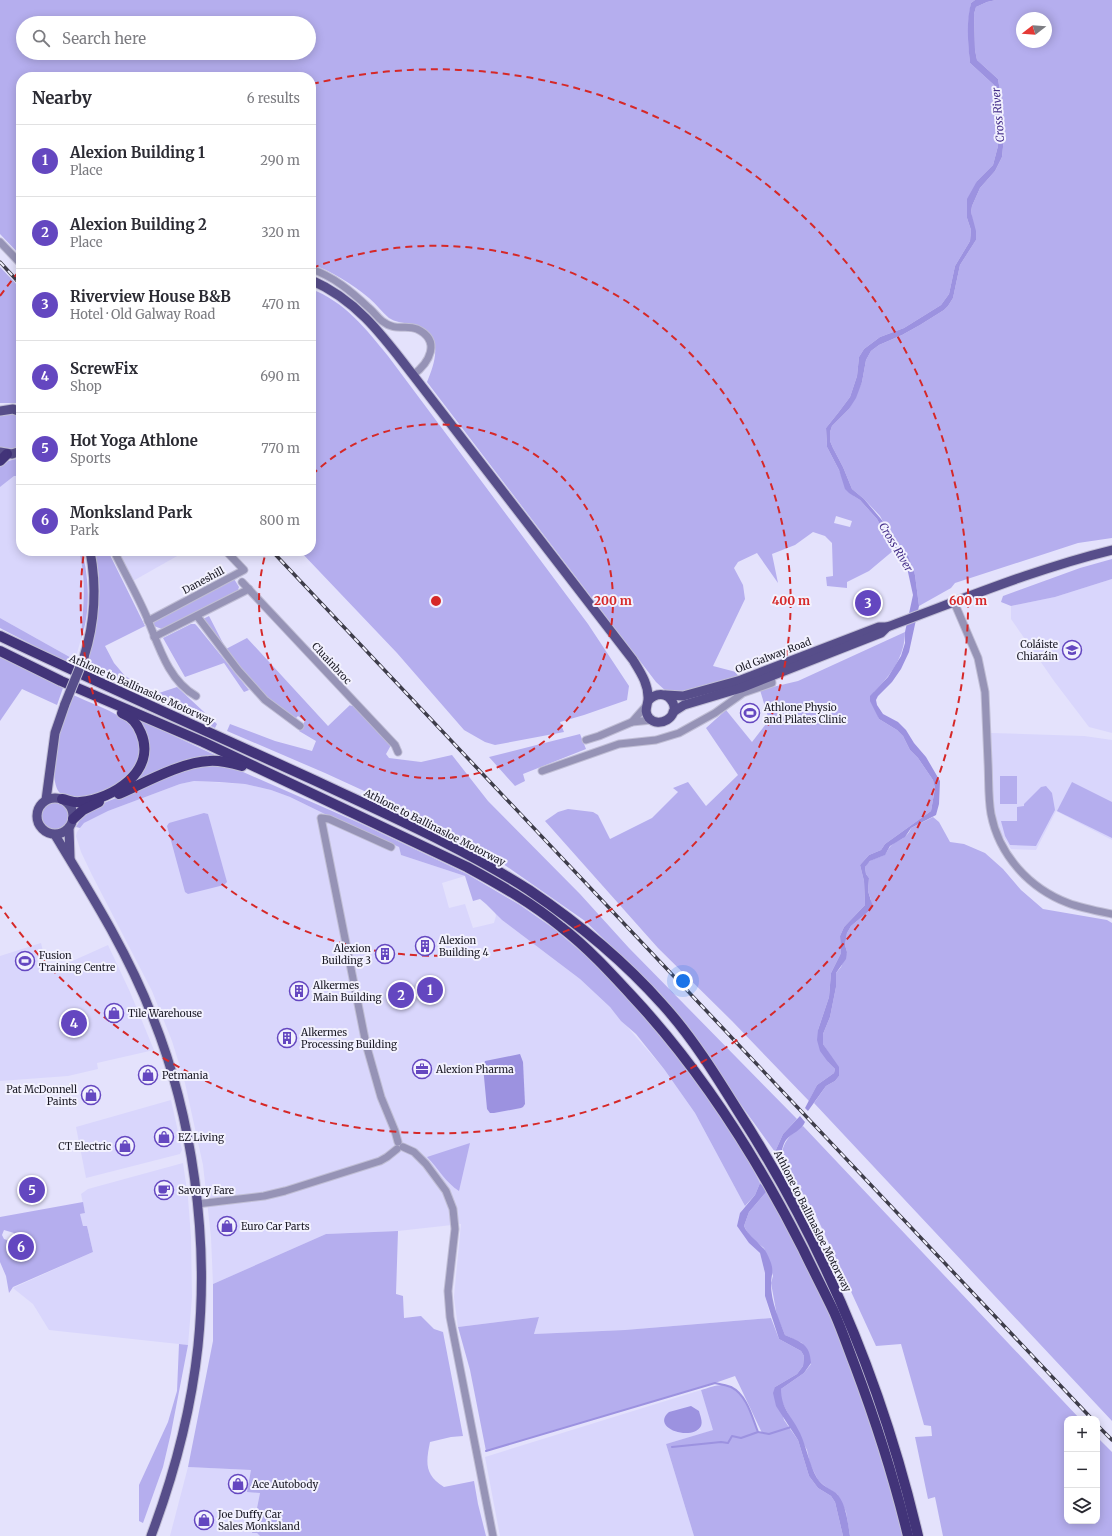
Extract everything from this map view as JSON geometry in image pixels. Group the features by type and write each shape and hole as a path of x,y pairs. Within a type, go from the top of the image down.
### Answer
{"highway":[{"name":"Athlone to Ballinasloe Motorway","path":"0,636 112,689 337,791 487,865 530,891 567,918 621,962 664,1006 694,1044 761,1145 789,1196 840,1300 884,1413 911,1506 918,1536"},
{"path":"0,651 61,680 85,697 126,714 133,720 144,741 142,761 133,777 115,791 90,801 78,802 60,799"},
{"name":"Athlone to Ballinasloe Motorway","path":"61,680 203,742 363,817 501,885 562,927 613,975 669,1037 710,1092 748,1149 778,1200 835,1314 875,1419 908,1536"},
{"path":"71,823 83,810 106,799 171,772 202,762 227,762 269,774"}],"main road":[{"path":"316,282 345,298 388,343 633,660 643,676 647,687 647,715 656,722 669,719 673,712 673,703 643,676"},
{"path":"1,410 16,410"},
{"path":"2,456 16,453"},
{"path":"954,602 1036,571 1112,550"},
{"path":"46,800 50,774 50,761 55,733 84,657 91,630 95,596 91,556"},
{"name":"Old Galway Road","path":"673,712 684,704 741,688 881,633 886,628 954,602"},
{"name":"Old Galway Road","path":"664,695 683,696 741,680 879,627 886,628"},
{"path":"647,704 652,697 657,694 664,695"},
{"path":"50,774 53,786 60,799 71,808 70,859"},
{"path":"60,799 46,800 41,804 37,811 37,822 41,829 46,833 55,835 64,832 71,823"},
{"path":"55,835 116,937 154,1019 168,1060 181,1106 191,1158 197,1204 201,1274 200,1317 196,1361 189,1404 179,1447 166,1494 151,1536"}],"street":[{"path":"0,242 16,259"},
{"path":"316,271 336,281 354,294 382,321 390,326 396,328 417,329 424,334 431,347 431,354 428,361 413,375"},
{"path":"116,556 165,660 177,679 185,688 196,696"},
{"name":"Daneshill","path":"148,621 244,570 231,556"},
{"name":"Cluainbroc","path":"242,582 395,744 398,752"},
{"path":"154,637 249,589"},
{"path":"954,602 978,658 982,675 985,692 989,802 996,830 1002,846 1020,871 1032,883 1045,892 1068,903 1112,914"},
{"path":"197,616 238,670 265,700 300,726"},
{"path":"542,771 598,750 619,744 656,740 679,733 714,713 742,694 772,683 771,676"},
{"path":"632,722 647,704"},
{"path":"586,740 632,722 652,720"},
{"path":"594,738 598,750"},
{"path":"391,847 329,819 321,818 366,1044 381,1097 395,1131 399,1146"},
{"path":"197,1204 264,1196 285,1191 380,1161 399,1146"},
{"path":"399,1146 414,1152 426,1164 446,1191 454,1213 455,1236 448,1291 450,1317 493,1536"}],"shaded area":[{"path":"0,0 975,0 971,3 968,26 970,63 994,85 994,108 998,146 993,165 977,181 967,218 971,230 970,241 955,266 949,294 941,305 904,328 880,337 864,349 859,357 857,376 850,397 826,428 827,447 843,480 854,496 860,500 877,519 894,550 869,571 847,582 847,588 827,586 826,577 833,576 832,543 825,536 813,532 795,545 772,554 778,583 757,553 738,562 734,568 743,585 745,599 713,666 736,672 739,678 689,693 668,693 656,682 427,382 435,357 435,344 429,333 425,329 415,325 399,322 389,318 372,300 342,278 316,266 316,72 16,72 16,251 0,234","holes":["836,516 852,521 850,527 834,523"]},
{"path":"996,0 1112,0 1112,538 1078,543 955,583 951,588 919,606 915,575 901,548 893,540 880,516 852,489 830,441 830,432 832,426 849,409 862,382 866,360 871,351 879,345 920,325 948,306 953,298 960,265 976,240 971,212 972,206 980,188 995,171 1002,157 1004,137 1000,121 998,79 977,60 975,50 974,14 976,7"},
{"path":"0,267 16,284 16,403 0,403"},
{"path":"316,291 334,301 354,317 388,356 588,624 629,686 627,700 560,722 564,732 495,745 485,742 464,730 397,653 305,556 316,556"},
{"path":"5,412 16,414 16,450 0,449 0,414"},
{"path":"16,459 16,476 0,487 0,465"},
{"path":"16,476 16,556 80,556 82,563 83,616 81,639 75,660 0,618 0,487"},
{"path":"80,556 83,556 86,573 88,606 81,639 84,584"},
{"path":"95,556 110,556 145,626 105,646 114,663 125,676 156,694 177,687 217,724 215,728 114,680 92,667 87,662 97,621 99,579"},
{"path":"120,556 177,556 133,581"},
{"path":"1112,559 1112,579 1055,597 1011,606 1001,602 1003,596 1080,568"},
{"path":"234,579 239,587 238,590 162,629 154,626 154,622"},
{"name":"Coláiste Chiaráin","path":"1112,579 1112,733 1089,727 1054,681 1011,619 1011,606 1055,597"},
{"path":"209,616 226,649 247,638 328,726 350,705 353,705 390,744 386,754 389,758 421,762 452,755 488,801 580,894 629,948 797,1119 783,1134 775,1152 660,993 585,921 496,859 386,801 227,731 230,724 275,741 312,751 316,741 299,731 305,721 298,716 295,719 267,699 245,676 203,619"},
{"path":"0,618 75,660 73,666 0,628"},
{"path":"191,624 195,624 197,626 249,690 244,692 224,663 185,677 163,638"},
{"path":"905,632 903,649 896,665 874,692 877,713 879,719 897,730 903,736 910,750 918,758 933,780 935,788 931,811 885,844 881,850 869,855 860,865 864,881 865,905 844,927 840,936 841,953 831,973 829,997 818,1030 828,1062 835,1069 834,1073 817,1085 809,1101 732,1021 658,948 545,821 558,812 568,809 593,812 598,815 610,839 652,818 678,792 673,788 688,782 706,806 738,775 706,728 726,710 752,742 769,720 760,690 798,681"},
{"path":"0,656 63,688 57,705 22,689 0,721"},
{"path":"73,695 113,713 127,722 135,732 139,742 137,765 129,776 121,782 98,793 75,798 66,797 59,792 56,787 54,774 57,738"},
{"path":"134,717 219,757 132,785 144,766"},
{"path":"991,733 1084,736 1112,740 1112,840 1056,811 1036,850 1011,849 1000,832 993,807"},
{"path":"580,734 586,749 523,774 525,781 515,786 489,757"},
{"path":"207,765 221,765 234,768 364,825 467,874 520,905 553,928 597,965 625,993 693,1075 741,1145 760,1183 755,1195 745,1206 695,1113 664,1069 636,1034 621,1021 610,1007 580,979 502,920 480,899 473,901 465,876 401,855 399,847 290,797 271,790 245,784 194,781 180,784 108,811 84,823 80,828 76,827 81,818 94,807 191,768"},
{"path":"1000,776 1017,776 1017,804 1000,804"},
{"path":"194,781 245,784 271,790 290,797 399,847 401,855 465,876 442,883 449,908 465,904 473,928 494,923 496,916 495,912 502,920 580,979 610,1007 664,1069 695,1113 745,1206 740,1213 749,1243 760,1253 765,1273 765,1296 771,1318 625,1330 534,1334 539,1317 458,1327 454,1297 461,1224 398,1231 326,1234 213,1284 211,1237 203,1165 185,1083 172,1041 152,991 92,875 81,852 76,836 77,832 84,823 108,811 180,784"},
{"path":"1072,782 1112,802 1112,838 1057,811"},
{"path":"1046,786 1052,793 1055,810 1036,846 1010,845 1005,836 1001,821 1017,821 1017,807 1024,806 1024,804 1041,787"},
{"path":"55,802 66,806 70,817 66,828 55,832 44,828 40,817 44,806"},
{"path":"204,813 208,814 227,882 224,885 188,894 185,892 167,826 169,823"},
{"path":"933,817 939,822 950,842 964,844 985,853 1003,869 1021,890 1043,909 1107,920 1112,923 1112,1421 814,1103 826,1086 835,1081 839,1076 830,1055 823,1044 823,1034 830,1017 836,987 836,973 841,967 847,952 845,945 847,933 851,926 869,911 871,900 868,891 869,878 866,874 865,867 871,860 885,854 892,845 907,835 911,828"},
{"path":"41,943 48,972 108,945 130,992 154,1050 97,1063 98,1069 68,1076 0,1081 0,956"},
{"path":"171,1100 182,1150 180,1154 86,1178 76,1127"},
{"path":"803,1126 1077,1416 1064,1416 1064,1524 1100,1524 1100,1440 1112,1452 1112,1536 943,1536 935,1497 928,1499 915,1437 932,1436 931,1426 924,1425 901,1344 876,1346 814,1211 780,1158 787,1139"},
{"path":"470,1143 459,1191 446,1180 427,1157"},
{"path":"183,1163 188,1198 191,1237 192,1297 188,1345 49,1330 33,1304 13,1288 93,1252 87,1226 83,1227 80,1214 85,1213 81,1194 88,1189"},
{"path":"767,1191 793,1236 832,1319 878,1443 903,1536 850,1536 846,1512 837,1494 818,1480 810,1464 807,1450 781,1400 781,1389 804,1373 811,1364 802,1343 785,1335 777,1316 771,1283 773,1276 764,1248 750,1237 744,1226 749,1212"},
{"path":"83,1202 85,1213 80,1214 83,1226 87,1226 93,1252 13,1287 9,1293 6,1276 0,1262 0,1217","holes":["4,1230 14,1233 13,1243 9,1244 2,1235"]},
{"path":"398,1231 396,1294 403,1296 404,1318 421,1316 434,1329 443,1332 463,1436 430,1442 427,1462 428,1468 433,1478 444,1487 474,1481 486,1536 260,1536 257,1533 252,1533 260,1493 247,1492 251,1470 188,1467 213,1341 213,1284 326,1234"},
{"path":"539,1317 534,1334 625,1330 771,1318 779,1339 801,1351 804,1356 803,1366 797,1374 775,1387 784,1420 798,1440 809,1476 818,1488 831,1496 835,1502 843,1536 694,1536 666,1444 713,1430 701,1390 720,1385 729,1386 741,1395 750,1410 758,1432 762,1433 735,1376 486,1451 470,1370 458,1327"},
{"path":"179,1344 188,1345 171,1433 163,1467 143,1523 139,1521 139,1485 168,1422 177,1391"},
{"path":"701,1390 714,1430 666,1444 694,1536 500,1536 485,1457"},
{"path":"188,1467 251,1470 260,1493 252,1533 257,1533 260,1536 170,1536"}],"water":[{"name":"Cross River","path":"975,0 996,0 976,7 974,14 975,50 977,60 998,79 1000,121 1004,137 1002,157 995,171 980,188 972,206 971,212 976,231 976,240 960,265 953,298 948,306 920,325 879,345 871,351 866,360 862,382 856,398 849,409 832,426 830,432 830,441 852,489 864,499 886,525 893,540 908,556 915,575 919,606 909,652 901,669 876,700 877,705 883,714 898,722 906,730 914,743 926,757 940,781 939,804 936,815 911,828 905,837 890,846 885,855 870,861 865,867 866,874 869,878 868,891 872,904 869,911 851,926 847,933 845,945 847,952 846,959 836,973 836,987 830,1017 823,1034 823,1044 839,1067 839,1076 835,1081 826,1086 808,1111 805,1108 817,1085 834,1073 835,1069 820,1051 817,1040 818,1030 829,997 831,973 841,953 840,936 844,927 865,905 864,881 860,865 869,855 881,850 885,844 931,811 935,788 933,780 918,758 910,750 903,736 897,730 879,719 870,701 870,696 888,677 901,656 905,643 905,632 913,595 906,563 894,550 877,519 860,500 845,489 839,470 827,447 826,428 850,397 857,376 859,357 864,349 880,337 904,328 941,305 949,294 955,266 970,241 971,230 967,218 967,199 977,181 993,165 998,146 994,108 994,85 970,63 968,18 971,3"},
{"path":"520,1054 523,1062 525,1104 521,1108 490,1113 487,1109 483,1066 485,1061"},
{"path":"800,1116 805,1122 804,1125 786,1140 780,1158 775,1152 783,1134"},
{"path":"760,1183 767,1191 749,1212 744,1226 765,1250 771,1263 772,1297 785,1335 804,1344 809,1352 811,1363 804,1373 781,1389 781,1396 785,1407 800,1433 817,1478 823,1485 836,1493 842,1502 846,1513 850,1536 843,1536 835,1502 831,1496 818,1488 809,1476 798,1440 776,1406 773,1393 775,1387 797,1374 803,1366 804,1356 801,1351 779,1339 765,1296 765,1273 760,1253 749,1243 737,1226 740,1213 755,1195"},
{"path":"691,1406 699,1411 702,1423 696,1431 682,1433 668,1428 665,1423 665,1418 669,1412"}],"waterway":[{"path":"486,1451 715,1383 731,1387 741,1395 748,1407 758,1432 769,1434 791,1427"},
{"path":"672,1447 721,1442 728,1443 732,1436 741,1438 758,1432"}],"railway":[{"path":"0,262 16,280"},
{"path":"277,556 1089,1416"},
{"path":"1100,1428 1112,1440"}],"place":[{"name":"Riverview House B&B","path":"868,603"},
{"name":"Coláiste Chiaráin","path":"1072,650"},
{"name":"Athlone Physio and Pilates Clinic","path":"750,713"},
{"name":"Alexion Building 4","path":"425,946"},
{"name":"Alexion Building 3","path":"385,954"},
{"name":"Fusion Training Centre","path":"25,961"},
{"name":"Alexion Building 1","path":"430,990"},
{"name":"Alkermes Main Building","path":"299,991"},
{"name":"Alexion Building 2","path":"401,995"},
{"name":"Tile Warehouse","path":"114,1013"},
{"name":"ScrewFix","path":"74,1023"},
{"name":"Alkermes Processing Building","path":"287,1038"},
{"name":"Alexion Pharma","path":"422,1069"},
{"name":"Petmania","path":"148,1075"},
{"name":"Pat McDonnell Paints","path":"91,1095"},
{"name":"EZ Living","path":"164,1137"},
{"name":"CT Electric","path":"125,1146"},
{"name":"Hot Yoga Athlone","path":"32,1190"},
{"name":"Savory Fare","path":"164,1190"},
{"name":"Euro Car Parts","path":"227,1226"},
{"name":"Monksland Park","path":"21,1247"},
{"name":"Ace Autobody","path":"238,1484"},
{"name":"Joe Duffy Car Sales Monksland","path":"204,1520"}]}
